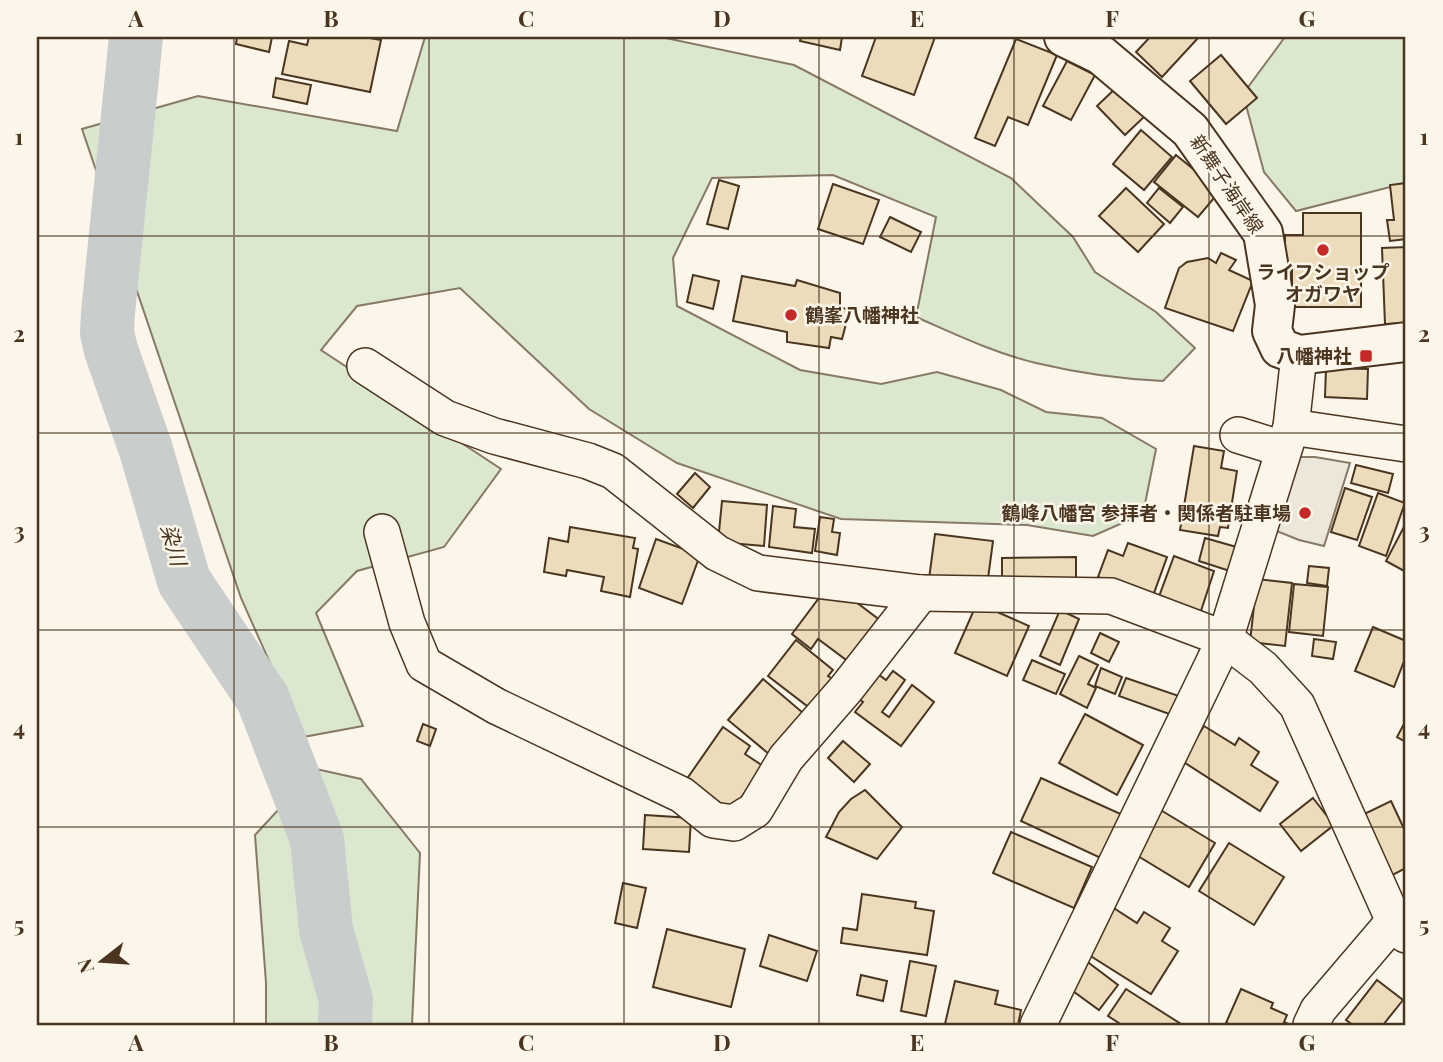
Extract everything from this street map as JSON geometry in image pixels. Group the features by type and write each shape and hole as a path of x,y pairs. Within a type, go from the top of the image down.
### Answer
{"main road":[{"name":"新舞子海岸線","path":"1064,37 1101,55 1190,130 1263,233 1275,305 1272,331 1280,348 1299,355"},
{"path":"1299,355 1406,342"}],"street":[{"path":"1038,1025 1225,639 1287,438 1299,355"},
{"path":"365,366 445,418 494,436 588,461 613,471 718,553 758,573 920,593 1111,596 1225,639 1263,668 1297,705 1400,928 1318,1010 1311,1025"},
{"path":"1238,435 1406,444"},
{"path":"382,532 407,623 424,664 496,706 682,795 713,820 734,823 755,810 786,758 846,689 920,593"}],"green space":[{"path":"425,37 661,37 794,65 1011,178 1073,237 1095,272 1156,312 1195,348 1163,381 1099,375 1020,359 916,317 936,217 833,175 712,178 673,258 677,306 800,370 881,384 937,372 1001,390 1046,412 1102,418 1156,449 1143,514 1093,536 1027,525 841,519 677,463 589,409 460,288 357,306 321,350 501,469 444,547 357,571 316,613 363,726 303,737 241,598 82,129 198,96 397,131"},
{"path":"1285,37 1406,37 1406,183 1296,211 1264,172 1243,94"},
{"path":"316,769 361,779 420,853 412,1025 266,1025 266,983 255,835"}],"shaded area":[{"name":"鶴峰八幡宮 参拝者・関係者駐車場","path":"1298,457 1350,463 1324,546 1274,530"}],"building":[{"path":"237,37 272,37 269,52 236,44"},
{"path":"309,37 364,37 381,40 370,92 282,74 289,41 307,45"},
{"path":"801,37 842,37 840,50 800,41"},
{"path":"876,37 935,37 914,95 862,76"},
{"path":"1150,37 1199,37 1162,77 1136,52"},
{"path":"1016,39 1057,55 1028,125 1008,117 995,146 975,138"},
{"path":"1221,55 1257,98 1226,124 1190,81"},
{"path":"1067,61 1095,75 1071,120 1043,106"},
{"path":"276,78 311,85 307,104 273,97"},
{"path":"1119,85 1147,114 1125,135 1097,106"},
{"path":"1141,130 1172,157 1144,190 1113,164"},
{"path":"1176,155 1220,191 1198,217 1154,182"},
{"path":"719,180 739,186 728,229 707,224"},
{"path":"1406,183 1406,239 1390,241 1387,220 1394,220 1390,185"},
{"path":"833,184 879,200 863,244 818,229"},
{"path":"1126,188 1164,224 1138,252 1099,216"},
{"path":"1159,188 1183,207 1170,223 1147,203"},
{"name":"ライフショップ オガワヤ","path":"1303,213 1361,213 1361,307 1292,307 1292,265 1285,265 1285,235 1303,235"},
{"path":"890,217 921,232 911,252 880,237"},
{"path":"1406,247 1406,323 1385,324 1382,248"},
{"path":"1221,253 1236,260 1229,270 1253,281 1233,331 1165,308 1179,268 1187,262 1208,258 1216,263"},
{"path":"693,275 719,281 713,309 687,302"},
{"name":"鶴峯八幡神社","path":"742,276 795,286 797,280 840,293 840,308 850,309 842,339 831,337 829,348 787,342 787,332 733,321"},
{"path":"1326,368 1368,369 1367,399 1325,397"},
{"path":"1194,446 1224,451 1221,468 1237,471 1228,528 1220,527 1218,536 1180,530"},
{"path":"1356,465 1393,474 1388,493 1351,483"},
{"path":"695,473 710,487 693,508 677,494"},
{"path":"1345,488 1372,497 1357,540 1331,532"},
{"path":"1378,493 1405,503 1386,556 1359,546"},
{"path":"722,501 767,505 764,546 718,542"},
{"path":"773,506 796,509 794,527 815,529 812,553 769,547"},
{"path":"820,517 834,519 832,532 840,533 837,555 815,551"},
{"path":"1406,523 1406,572 1386,561"},
{"path":"570,527 635,538 633,548 638,549 630,597 601,591 604,577 567,570 566,576 544,572 549,538 568,542"},
{"path":"935,534 993,541 987,586 929,579"},
{"path":"1205,538 1240,548 1233,572 1199,561"},
{"path":"656,539 700,555 682,604 639,588"},
{"path":"1128,543 1167,557 1150,604 1138,591 1098,577 1108,550 1123,556"},
{"path":"1174,556 1214,571 1199,617 1157,602"},
{"path":"1076,557 1076,586 1002,587 1002,558"},
{"path":"1309,566 1329,568 1327,586 1307,583"},
{"path":"1257,579 1292,583 1285,646 1250,642"},
{"path":"1294,584 1328,587 1323,636 1289,632"},
{"path":"825,590 839,601 844,593 881,621 849,662 818,639 811,649 792,634"},
{"path":"977,603 1029,626 1007,676 955,653"},
{"path":"1060,610 1079,619 1060,665 1040,656"},
{"path":"1373,627 1406,641 1406,656 1394,687 1355,671"},
{"path":"1100,633 1119,642 1109,662 1091,653"},
{"path":"1314,639 1336,642 1333,659 1312,656"},
{"path":"796,640 833,670 828,676 834,680 811,709 768,676"},
{"path":"1079,656 1098,665 1088,684 1096,688 1087,708 1060,694"},
{"path":"1032,660 1065,674 1056,694 1023,680"},
{"path":"870,668 886,680 893,671 905,680 882,712 889,717 912,685 934,702 901,746 855,712 863,702 851,693"},
{"path":"1101,668 1122,677 1115,694 1095,686"},
{"path":"1126,678 1179,696 1172,715 1119,696"},
{"path":"763,679 809,718 775,759 728,720"},
{"path":"1085,714 1143,745 1117,795 1059,763"},
{"path":"1406,720 1406,742 1397,737"},
{"path":"423,724 436,729 430,746 417,741"},
{"path":"1204,726 1235,745 1239,738 1259,752 1251,765 1278,782 1260,811 1182,761"},
{"path":"723,727 750,746 745,754 763,766 729,815 684,783"},
{"path":"843,741 870,764 854,782 828,758"},
{"path":"1041,778 1125,816 1105,860 1021,821"},
{"path":"865,790 902,827 877,859 826,837 839,812 851,799"},
{"path":"1313,798 1334,825 1301,851 1280,824"},
{"path":"1391,801 1406,833 1406,868 1383,880 1354,819"},
{"path":"1159,809 1215,843 1189,887 1133,853"},
{"path":"645,815 691,818 689,852 643,849"},
{"path":"1011,832 1092,867 1074,908 993,873"},
{"path":"1229,843 1284,877 1254,925 1199,891"},
{"path":"623,883 646,888 637,928 615,923"},
{"path":"862,894 916,902 915,908 934,911 927,955 841,943 843,928 857,930"},
{"path":"1109,905 1137,923 1144,912 1170,928 1162,941 1178,951 1151,994 1081,950"},
{"path":"667,929 745,949 731,1007 653,987"},
{"path":"769,935 817,951 807,981 760,966"},
{"path":"1085,960 1118,985 1099,1010 1066,986"},
{"path":"910,961 936,966 926,1016 901,1011"},
{"path":"861,975 887,981 883,1001 857,995"},
{"path":"1377,980 1403,1000 1383,1025 1353,1025 1346,1020"},
{"path":"955,981 998,991 995,1004 1021,1010 1018,1025 945,1024"},
{"path":"1126,989 1181,1024 1122,1025 1108,1016"},
{"path":"1241,989 1273,1003 1271,1008 1287,1015 1284,1022 1290,1025 1226,1023"}],"waterway":[{"name":"染川","path":"136,37 107,333 146,450 184,581 263,699 317,839 326,930 346,1000 345,1025"}],"place":[{"name":"ライフショップ オガワヤ","path":"1323,250"},
{"name":"鶴峯八幡神社","path":"791,315"},
{"name":"八幡神社","path":"1366,356"},
{"name":"鶴峰八幡宮 参拝者・関係者駐車場","path":"1305,513"}]}
